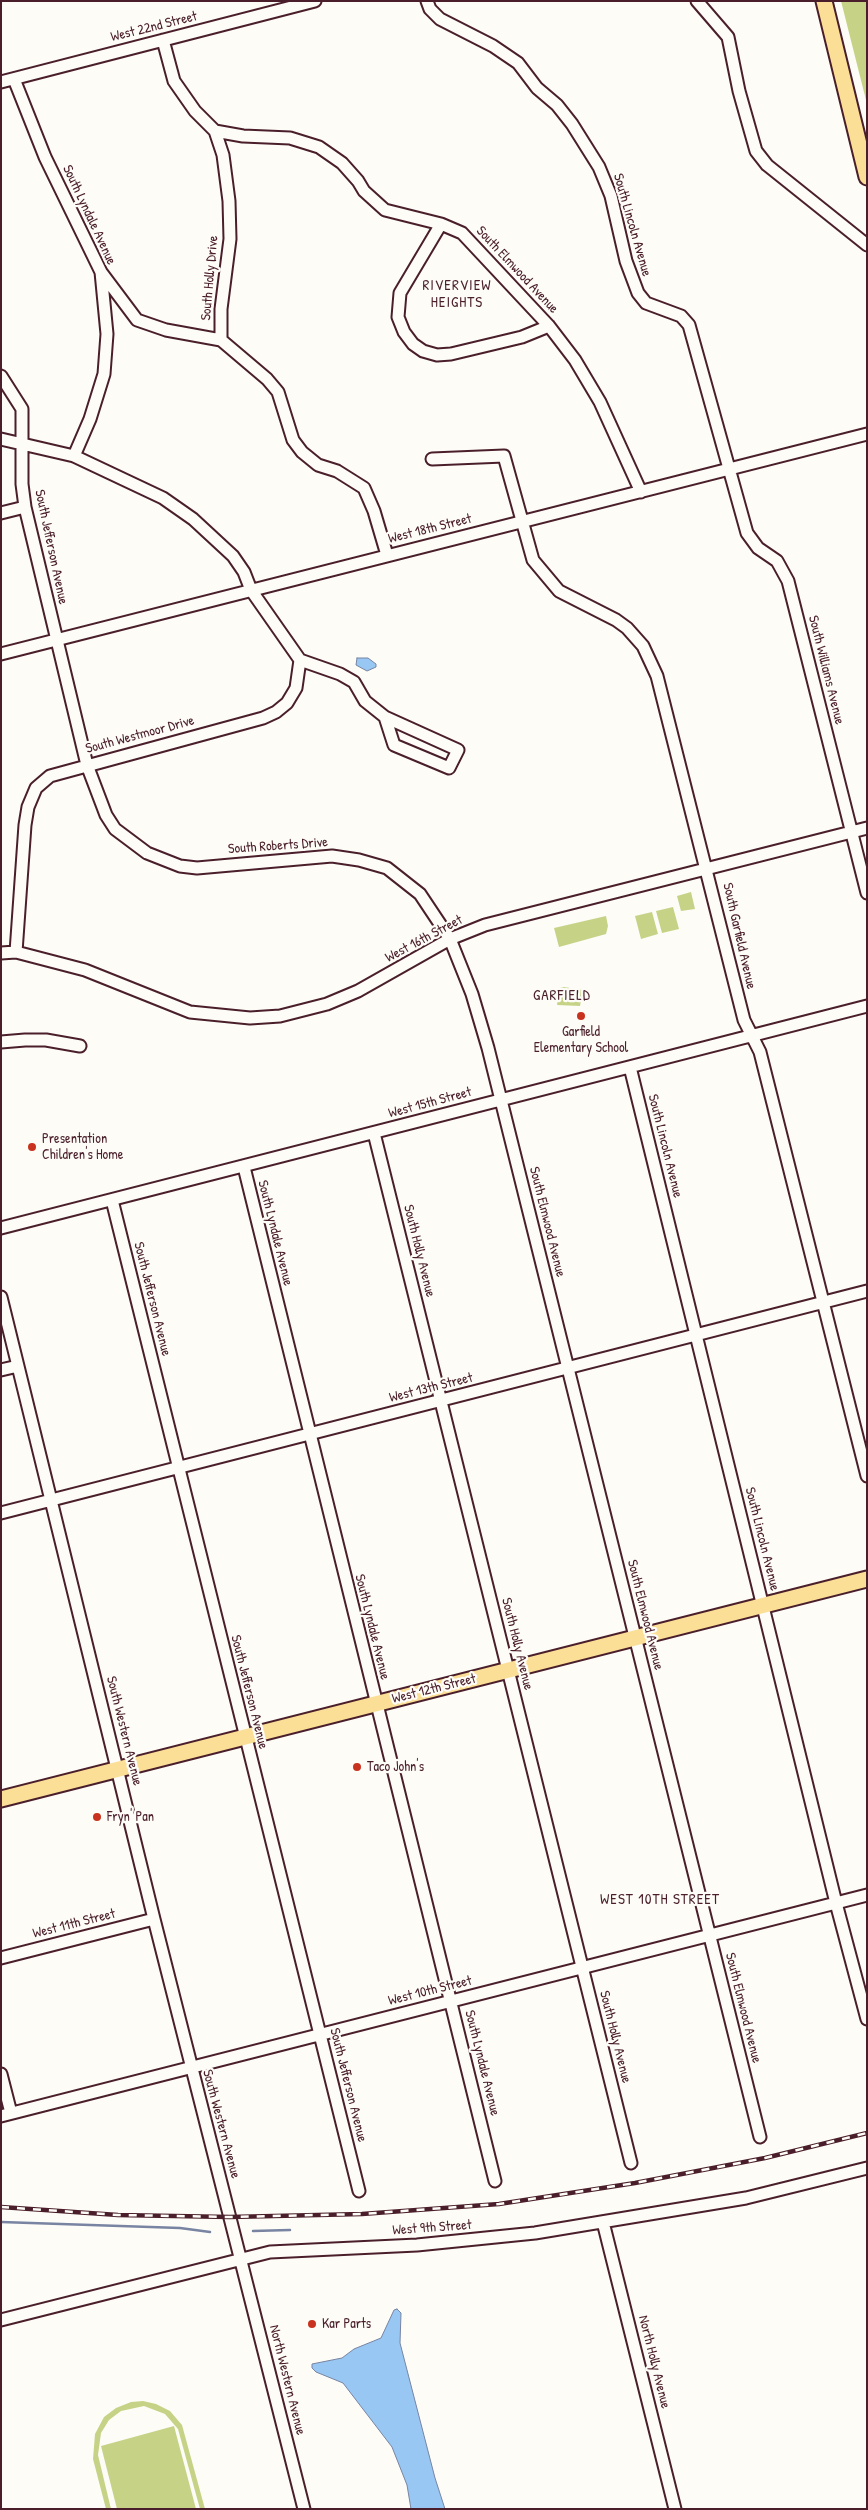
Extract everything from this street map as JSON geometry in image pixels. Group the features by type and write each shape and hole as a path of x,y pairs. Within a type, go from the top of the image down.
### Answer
{"main road":[{"path":"824,1 867,177"},
{"name":"West 12th Street","path":"1,1800 867,1578"}],"street":[{"name":"West 22nd Street","path":"1,82 315,1"},
{"name":"South Lincoln Avenue","path":"428,1 430,9 440,19 493,46 518,63 537,88 557,105 588,147 610,196 626,262 638,293 646,303 681,316 689,325 728,470"},
{"path":"697,1 728,37 738,91 756,150 767,165 867,245"},
{"name":"South Holly Drive","path":"162,40 174,81 195,111 215,131 223,155 230,200 230,239 221,308 220,340 250,363 278,392 293,440 302,452 318,465 338,471 364,488 374,511 387,555"},
{"name":"South Lyndale Avenue","path":"14,78 46,157 101,272 107,334 106,359 93,412 74,456"},
{"name":"South Elmwood Avenue","path":"215,131 243,136 290,138 319,147 342,163 364,191 385,210 441,224 462,232 549,326 574,360 600,402 641,492"},
{"path":"441,224 400,294 398,317 404,332 413,344 423,351 437,355 450,354 522,337 549,326"},
{"path":"101,272 137,320 166,330 220,340"},
{"name":"South Jefferson Avenue","path":"1,376 22,410 22,484 25,507 56,640"},
{"name":"West 18th Street","path":"1,654 867,434"},
{"path":"1,438 74,456 162,498 193,519 232,556 244,572 251,590 300,660 340,674 354,682 365,701 385,717 458,750 449,768 394,745 385,717"},
{"name":"South Garfield Avenue","path":"432,459 504,456 533,560 552,584 570,598 616,620 628,628 646,652 657,676 744,1020 760,1052 867,1476"},
{"name":"South Williams Avenue","path":"728,470 747,533 758,548 777,561 788,581 867,893"},
{"path":"1,513 25,507"},
{"name":"South Roberts Drive","path":"56,640 87,765 106,815 115,829 130,842 156,858 180,866 197,868 332,856 359,860 387,868 420,894 450,939 472,994 501,1100"},
{"name":"South Westmoor Drive","path":"16,952 28,807 36,788 50,776 263,718 276,712 286,703 296,688 300,660"},
{"name":"West 16th Street","path":"1,953 16,952 86,970 190,1012 250,1018 280,1016 327,1004 358,991 450,939 485,925 867,828"},
{"name":"West 15th Street","path":"1,1228 867,1006"},
{"path":"1,1042 46,1040 80,1046"},
{"name":"South Lincoln Avenue","path":"630,1067 836,1903 867,2019"},
{"name":"South Elmwood Avenue","path":"501,1100 760,2137"},
{"name":"South Holly Avenue","path":"374,1133 631,2163"},
{"name":"South Lyndale Avenue","path":"244,1167 375,1704 452,2001 495,2181"},
{"name":"South Jefferson Avenue","path":"112,1200 244,1737 359,2190"},
{"name":"West 13th Street","path":"1,1513 441,1402 867,1291"},
{"name":"South Western Avenue","path":"1,1297 191,2068 240,2259"},
{"path":"1,1370 18,1366"},
{"name":"West 10th Street","path":"6,2115 867,1895"},
{"name":"West 11th Street","path":"1,1958 154,1919"},
{"path":"1,2074 6,2115"},
{"name":"West 9th Street","path":"1,2320 270,2252 472,2240 603,2222 746,2198 867,2168"},
{"name":"North Holly Avenue","path":"603,2222 676,2509"},
{"name":"North Western Avenue","path":"240,2259 304,2509"}],"green space":[{"path":"841,1 867,1 867,104"},
{"path":"691,892 695,909 681,911 677,896"},
{"path":"673,907 679,929 662,933 656,911"},
{"path":"652,912 658,934 641,939 635,916"},
{"path":"606,916 608,926 606,934 559,947 554,928"},
{"path":"560,988 583,990 580,1006 557,1005"},
{"path":"143,2401 156,2404 170,2411 182,2425 205,2509 200,2509 178,2429 165,2414 144,2406 121,2411 109,2420 101,2433 98,2455 111,2509 106,2509 93,2459 95,2434 104,2417 116,2408 131,2402"},
{"path":"174,2426 196,2509 117,2509 101,2446"}],"water":[{"path":"357,658 368,658 376,664 376,667 367,671 356,665"},
{"path":"397,2309 401,2313 400,2343 435,2478 445,2509 411,2509 407,2485 392,2447 343,2383 316,2372 312,2368 312,2364 342,2358 354,2349 381,2338 394,2310"}],"waterway":[{"path":"1,2222 180,2228 210,2232"},
{"path":"253,2231 290,2230"}],"railway":[{"path":"1,2207 118,2215 230,2217 362,2214 499,2204 635,2183 765,2158 867,2133"}],"place":[{"name":"Garfield Elementary School","path":"581,1016"},
{"name":"Presentation Children's Home","path":"32,1147"},
{"name":"Taco John's","path":"357,1767"},
{"name":"Fryn' Pan","path":"97,1817"},
{"name":"Kar Parts","path":"312,2324"}],"district":[{"name":"RIVERVIEW HEIGHTS","path":"457,294"},
{"name":"GARFIELD","path":"562,996"},
{"name":"WEST 10TH STREET","path":"660,1900"}]}
